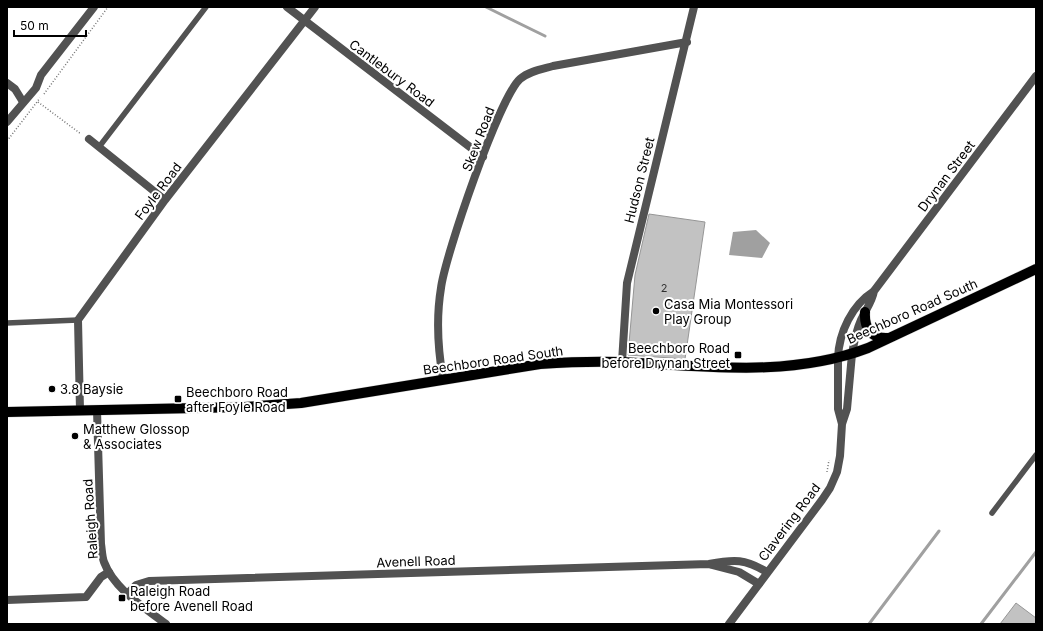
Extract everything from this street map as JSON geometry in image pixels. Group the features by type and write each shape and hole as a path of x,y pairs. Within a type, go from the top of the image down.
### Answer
{"main road":[{"name":"Beechboro Road South","path":"7,412 245,407 301,403 540,364 622,362 734,368 806,364 852,354 1036,269"},
{"path":"865,312 864,321 871,334 882,339 889,338"}],"street":[{"path":"7,122 36,88 41,75 94,7"},
{"name":"Cantlebury Road","path":"287,7 483,157"},
{"name":"Foyle Road","path":"78,320 166,200 315,7"},
{"name":"Hudson Street","path":"622,362 627,283 687,42 694,7"},
{"name":"Skew Road","path":"443,379 438,330 440,289 445,263 483,157 510,92 520,79 535,71 553,66 687,42"},
{"name":"Drynan Street","path":"838,358 841,335 847,322 863,300 874,291 1036,76"},
{"path":"7,83 15,89 23,102"},
{"path":"89,140 166,200"},
{"name":"Drynan Street","path":"852,354 854,337 872,300 874,291"},
{"path":"78,320 80,410"},
{"name":"Clavering Road","path":"729,624 822,500 834,480 840,456 842,424 847,409 852,354"},
{"name":"Clavering Road","path":"838,358 838,409 842,424"},
{"name":"Raleigh Road","path":"97,410 101,544 104,561 109,572 128,593 166,624"},
{"name":"Avenell Road","path":"128,593 136,585 149,581 710,564 730,560 752,563 767,572"},
{"name":"Avenell Road","path":"710,564 739,572 759,584"},
{"path":"7,600 86,597 101,577 109,572"}],"lane":[{"path":"99,147 206,7"},
{"path":"7,323 78,320"},
{"path":"992,513 1036,455"}],"path":[{"path":"7,141 108,7"},
{"path":"37,102 89,140"},
{"path":"826,475 830,455"},
{"path":"758,560 796,519"}],"shaded area":[{"path":"756,230 770,243 762,258 729,255 733,232"}],"building":[{"name":"Casa Mia Montessori Play Group","path":"649,214 705,222 685,359 628,355 635,275"},
{"path":"1016,603 1036,618 1036,624 1000,624"}],"waterway":[{"path":"486,7 545,36"},
{"path":"869,624 939,531"},
{"path":"981,624 1036,552"}],"place":[{"name":"Casa Mia Montessori Play Group","path":"656,311"},
{"name":"Beechboro Road before Drynan Street","path":"738,355"},
{"name":"3.8 Baysie","path":"52,389"},
{"name":"Beechboro Road after Foyle Road","path":"178,399"},
{"name":"Matthew Glossop & Associates","path":"75,436"},
{"name":"Raleigh Road before Avenell Road","path":"122,598"}]}
